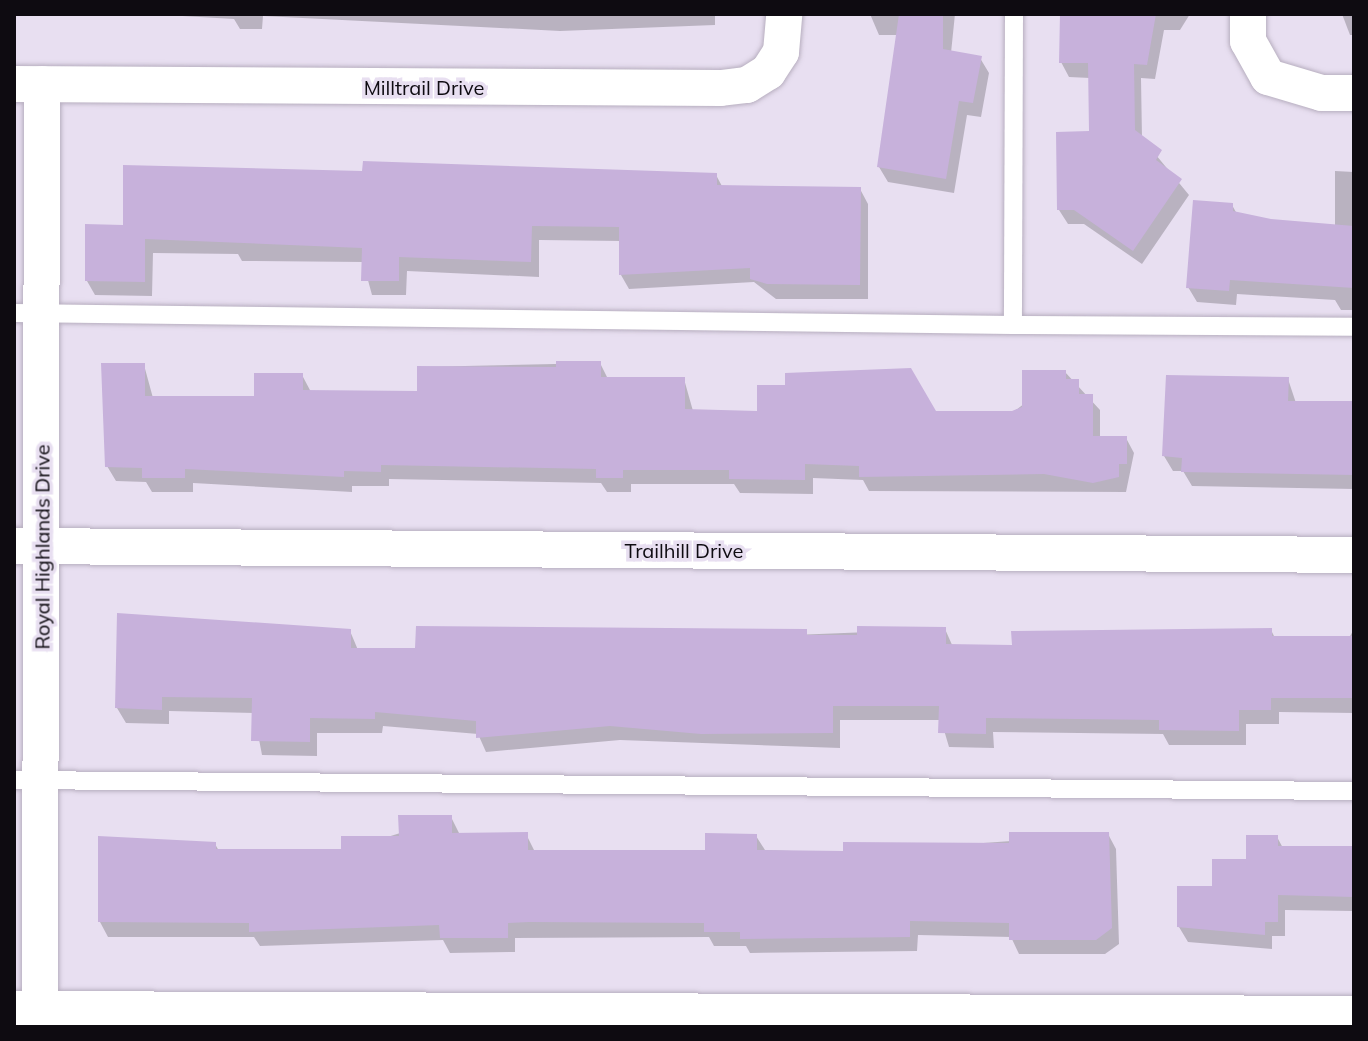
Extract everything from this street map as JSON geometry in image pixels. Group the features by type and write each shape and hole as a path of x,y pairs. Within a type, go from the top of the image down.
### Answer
{"street":[{"name":"Milltrail Drive","path":"28,84 721,88 747,85 768,72 781,52 784,14"},
{"path":"1248,14 1248,41 1268,77 1322,93 1354,93"},
{"name":"Royal Highlands Drive","path":"27,1009 28,84"},
{"name":"Trailhill Drive","path":"28,546 1354,555"},
{"path":"27,1009 1354,1014"}],"lane":[{"path":"1013,325 1014,14"},
{"path":"28,313 1354,327"},
{"path":"28,780 1354,791"}],"building":[{"path":"899,14 943,14 943,49 982,56 973,103 959,101 946,179 877,167"},
{"path":"1060,14 1156,14 1147,65 1134,64 1135,130 1162,150 1156,160 1182,179 1133,251 1074,210 1057,210 1056,132 1089,131 1088,63 1059,63"},
{"path":"363,161 717,173 717,185 861,187 860,285 767,284 750,279 750,268 619,275 619,227 532,226 531,262 399,257 399,281 361,281 362,248 145,239 145,282 85,281 85,224 123,225 123,165 362,171"},
{"path":"1193,200 1233,203 1233,211 1271,219 1354,226 1354,288 1230,280 1229,291 1186,288"},
{"path":"556,361 601,361 601,377 685,377 685,409 757,411 757,385 785,385 785,373 911,368 936,411 1012,411 1022,407 1022,370 1066,370 1066,379 1079,379 1079,394 1093,394 1093,436 1127,436 1127,464 1119,464 1119,477 1093,483 1044,474 859,477 859,466 805,464 805,480 729,479 729,470 623,470 623,478 596,478 596,469 381,465 381,472 344,471 344,477 185,469 185,478 142,478 142,468 105,467 101,363 145,363 145,396 254,396 254,373 303,373 303,390 417,391 417,366 556,367"},
{"path":"1166,375 1289,377 1288,401 1354,401 1354,475 1181,472 1182,458 1162,456"},
{"path":"117,613 351,629 351,648 415,648 416,626 807,629 807,635 857,635 857,626 946,627 946,644 1012,645 1011,631 1272,628 1272,636 1354,636 1354,698 1271,698 1271,710 1239,710 1239,731 1159,730 1159,720 986,718 986,734 938,733 939,706 833,706 833,733 701,734 610,726 476,738 476,721 375,712 375,719 310,718 310,742 251,741 252,698 162,697 162,710 115,708"},
{"path":"398,815 452,815 452,833 528,832 528,850 705,850 705,833 757,834 757,850 843,851 843,842 1009,843 1009,832 1109,832 1112,928 1096,940 1009,940 1009,923 910,921 910,937 740,939 740,932 704,932 704,923 529,922 508,923 508,938 440,938 439,925 249,932 249,923 98,922 98,836 216,842 216,849 341,849 341,836 399,836"},
{"path":"1246,835 1278,835 1278,846 1354,846 1354,897 1278,895 1278,922 1265,922 1265,935 1177,927 1177,886 1212,886 1212,859 1246,859"}]}
